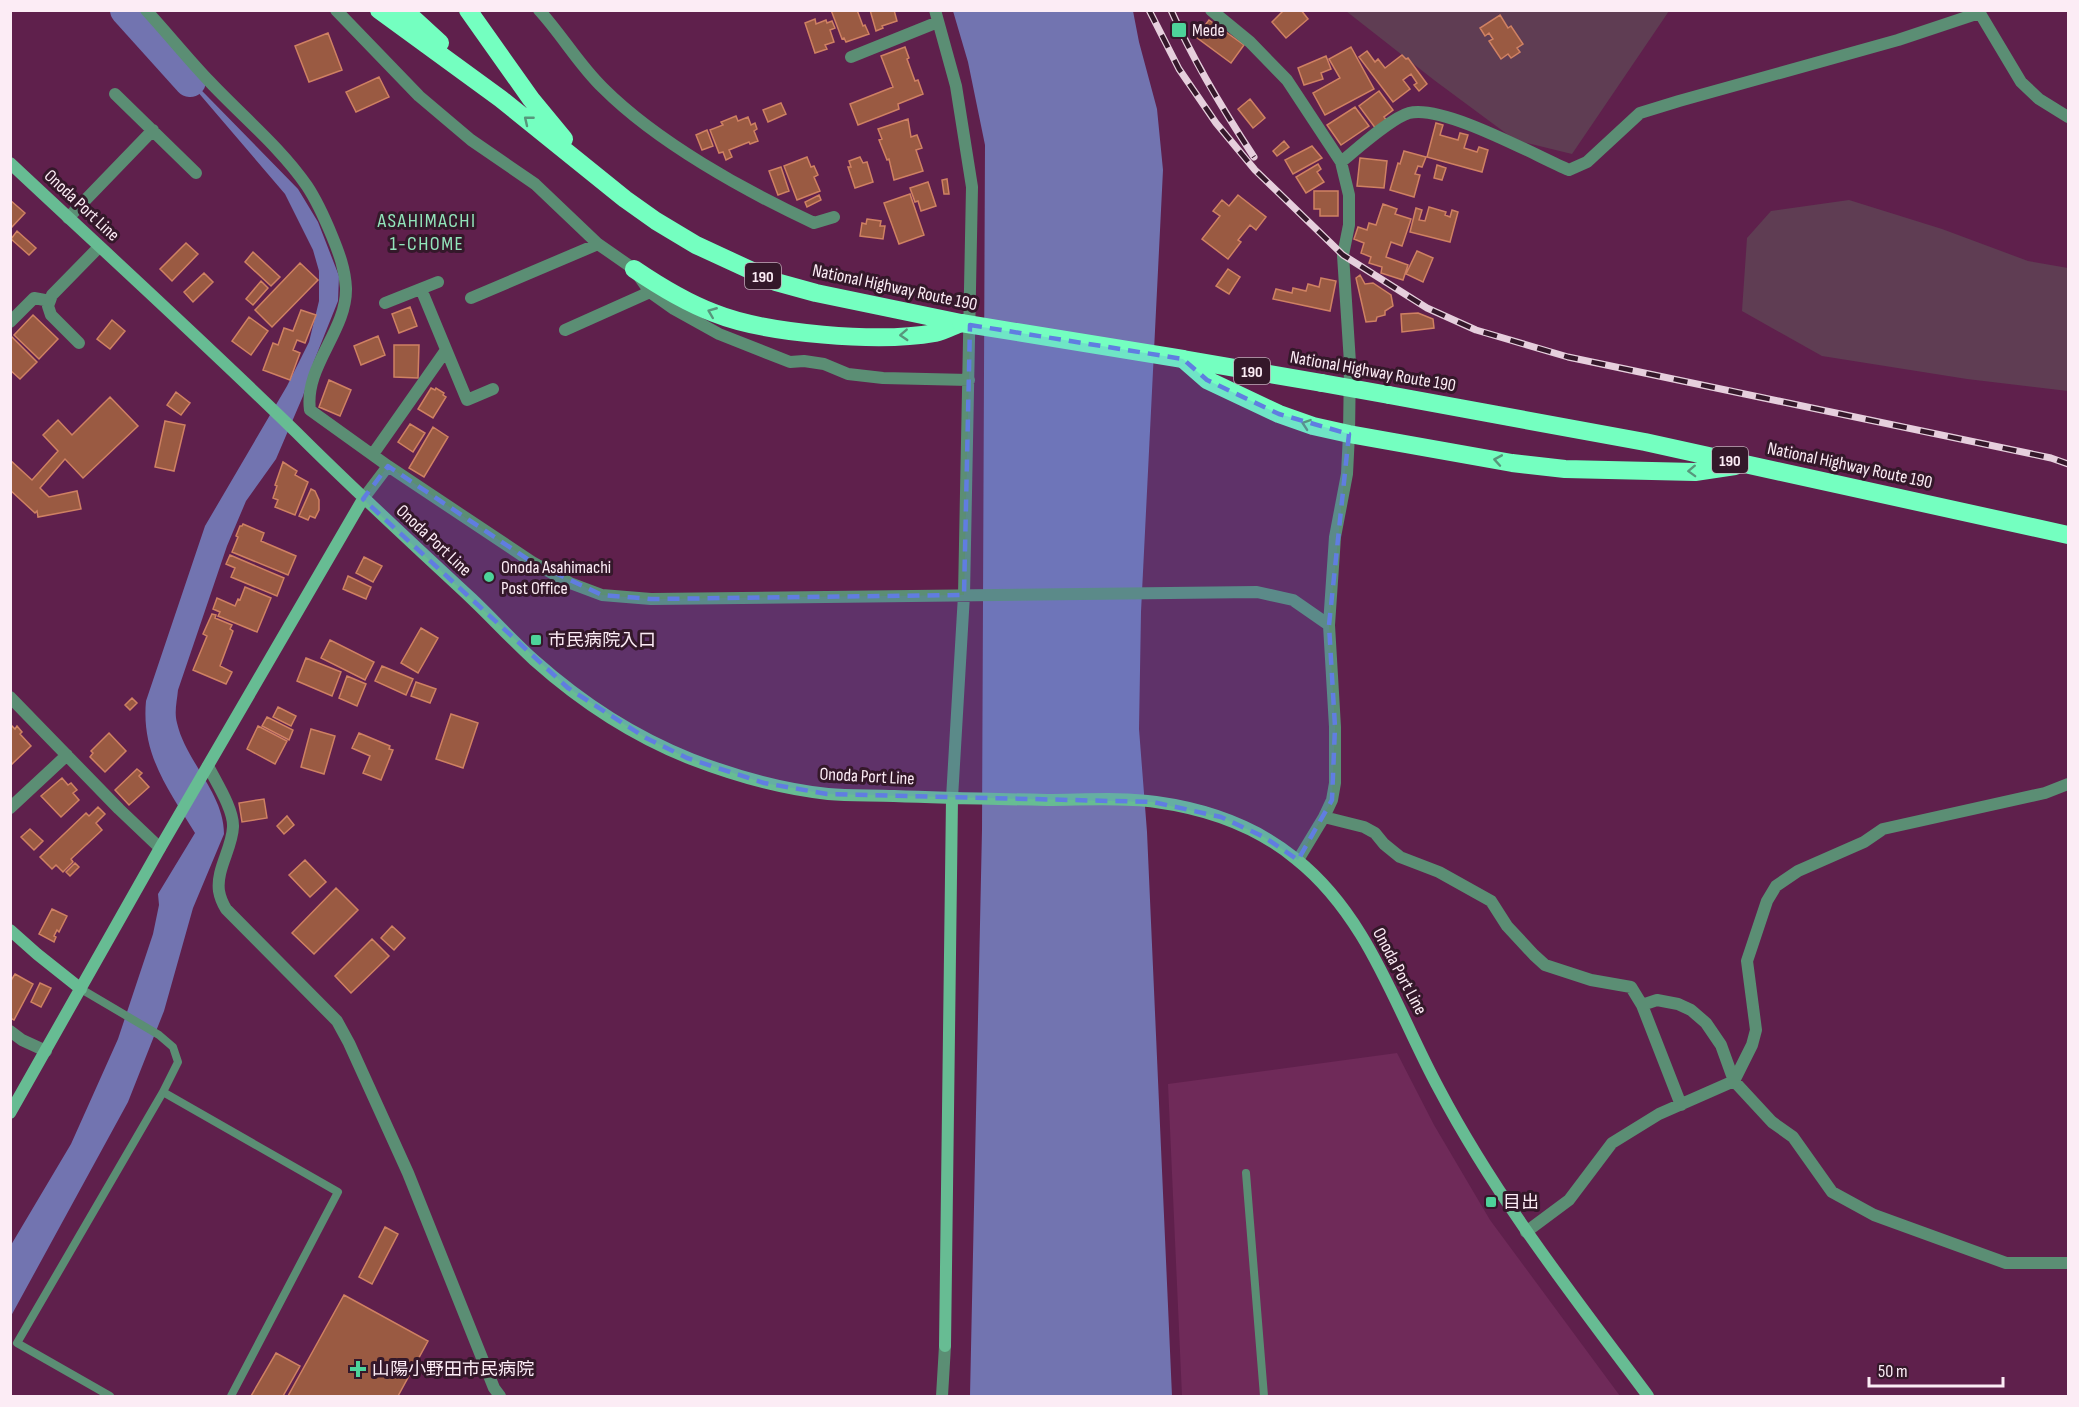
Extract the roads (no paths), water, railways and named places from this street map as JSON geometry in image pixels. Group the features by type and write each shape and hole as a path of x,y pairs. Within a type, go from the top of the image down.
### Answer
{"highway":[{"name":"National Highway Route 190","path":"380,10 501,99 656,221 696,245 765,277 816,293 961,323 1322,383 1645,442 2068,535"},
{"path":"404,10 501,99"},
{"name":"National Highway Route 190","path":"468,10 531,99 590,170"},
{"path":"634,269 659,286 715,314 778,329 864,336 904,335 936,332 961,323"},
{"path":"1183,359 1207,380 1279,414 1312,426 1349,434 1512,463 1565,469 1695,472 1750,464"}],"main road":[{"name":"Onoda Port Line","path":"10,163 271,408 363,499 532,658 595,708 646,738 687,758 733,775 827,794 1153,801 1221,817 1242,825 1298,860 1334,895 1371,949 1439,1090 1526,1232 1648,1396"},
{"path":"10,1113 160,848 363,499"},
{"path":"945,1346 952,798"},
{"path":"10,930 81,989"}],"street":[{"path":"146,10 209,81 285,159 307,187 323,215 345,271 346,291 342,313 318,365 309,399 310,410 388,466 532,562 570,583 602,595 651,599 1257,592 1293,600 1329,625"},
{"path":"336,10 419,96 471,140 535,184 598,244 634,269 650,292 674,309 719,334 790,362 804,361 824,364 848,374 882,378 969,380"},
{"path":"539,10 602,87 634,116 682,149 773,203 814,222 834,217"},
{"path":"1211,10 1250,42 1287,80 1341,162 1349,195 1349,225 1343,255 1350,363 1349,434 1347,474 1335,537 1329,625 1335,728 1335,783 1332,800 1324,818 1298,860"},
{"path":"1341,162 1390,124 1407,114 1424,111 1449,118 1502,139 1569,170 1587,162 1640,113 1898,40 1978,12 2021,82 2039,99 2068,117"},
{"path":"851,57 937,16 956,86 972,187 964,595 952,798"},
{"path":"115,94 196,173"},
{"path":"68,218 153,130"},
{"path":"471,298 598,244"},
{"path":"79,343 51,315 48,306 52,294 99,247"},
{"path":"386,303 438,282"},
{"path":"421,289 467,400 493,389"},
{"path":"565,330 650,292"},
{"path":"10,322 34,298 50,301"},
{"path":"373,454 446,350"},
{"path":"363,499 388,466"},
{"path":"10,698 160,848"},
{"path":"10,808 67,755"},
{"path":"206,770 228,808 233,824 232,839 220,876 219,892 225,909 337,1021 408,1173 494,1388 500,1396"},
{"path":"1526,1232 1569,1200 1612,1143 1659,1114 1734,1082 1752,1045 1756,1030 1748,961 1767,901 1776,886 1798,871 1864,842 1883,830 2045,793 2068,784"},
{"path":"1324,818 1364,827 1375,833 1400,857 1439,872 1491,901 1507,926 1545,965 1591,980 1631,987 1642,1005 1681,1105"},
{"path":"1642,1005 1657,1000 1678,1004 1691,1010 1706,1023 1721,1045 1734,1082 1772,1122 1793,1137 1832,1192 1851,1204 1874,1215 2006,1263 2068,1263"},
{"path":"10,1031 22,1040 46,1051"},
{"path":"942,1396 945,1346"}],"lane":[{"path":"81,989 159,1035 173,1047 178,1062 163,1092 17,1343 110,1396"},
{"path":"163,1092 338,1192 231,1396"},
{"path":"1246,1173 1264,1396"}],"water":[{"path":"953,11 1133,11 1157,109 1163,170 1141,612 1139,729 1147,832 1172,1396 970,1396 982,830 985,145 968,62"},
{"path":"161,49 298,189 318,222 339,276 338,301 303,396 276,459 246,501 227,546 178,690 177,723 188,751 218,805 224,834 193,908 164,1011 128,1102 11,1316 11,1245 71,1144 118,1039 153,934 159,905 158,894 195,833 167,787 152,755 146,720 146,701 205,526 287,386 309,342 319,301 319,271 313,250 285,194"}],"waterway":[{"path":"126,10 190,81"}],"railway":[{"path":"1149,10 1179,69 1216,123 1255,170 1343,255 1427,308 1476,330 1568,357 2051,458 2068,464"},
{"path":"1171,10 1189,48 1231,122 1254,157"}],"place":[{"name":"Mede","path":"1179,30"},
{"name":"Onoda Asahimachi Post Office","path":"489,577"},
{"name":"市民病院入口","path":"536,640"},
{"name":"目出","path":"1491,1202"},
{"name":"山陽小野田市民病院","path":"358,1369"}],"district":[{"name":"ASAHIMACHI 1-CHOME","path":"427,232"}]}
